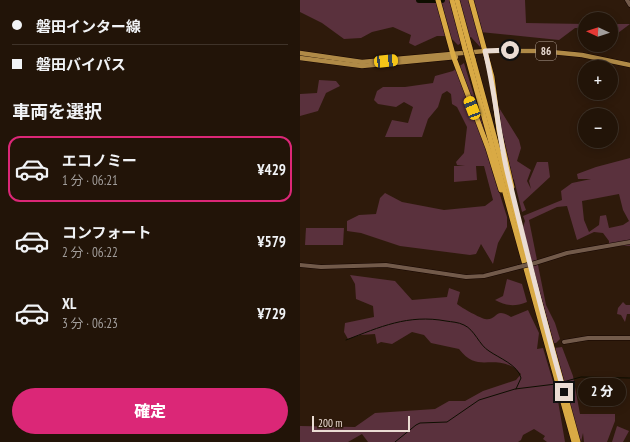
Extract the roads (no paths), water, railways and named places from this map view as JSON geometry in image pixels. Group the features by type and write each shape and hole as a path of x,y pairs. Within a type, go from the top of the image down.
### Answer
{"highway":[{"path":"438,0 453,56 518,229"},
{"path":"452,0 458,14 468,48 548,342 578,442"},
{"path":"457,0 458,14"},
{"path":"471,2 485,51 495,96 501,139 518,229"},
{"path":"551,352 574,442"}],"main road":[{"name":"86","path":"300,58 362,66 485,51 519,50 562,52 630,64"},
{"name":"86","path":"300,53 362,62 453,56"}],"street":[{"path":"627,0 630,6"},
{"path":"300,265 321,267 386,265 466,277 484,276 567,254 630,242"},
{"path":"564,342 588,338 630,338"}],"waterway":[{"path":"419,0 442,0"},
{"path":"346,340 383,326 419,319 432,319 460,323 468,327 482,345 516,369 521,378 516,389"},
{"path":"563,382 581,377 630,378"},
{"path":"395,442 416,425 420,423 447,422 479,400 515,389 556,384"}]}
